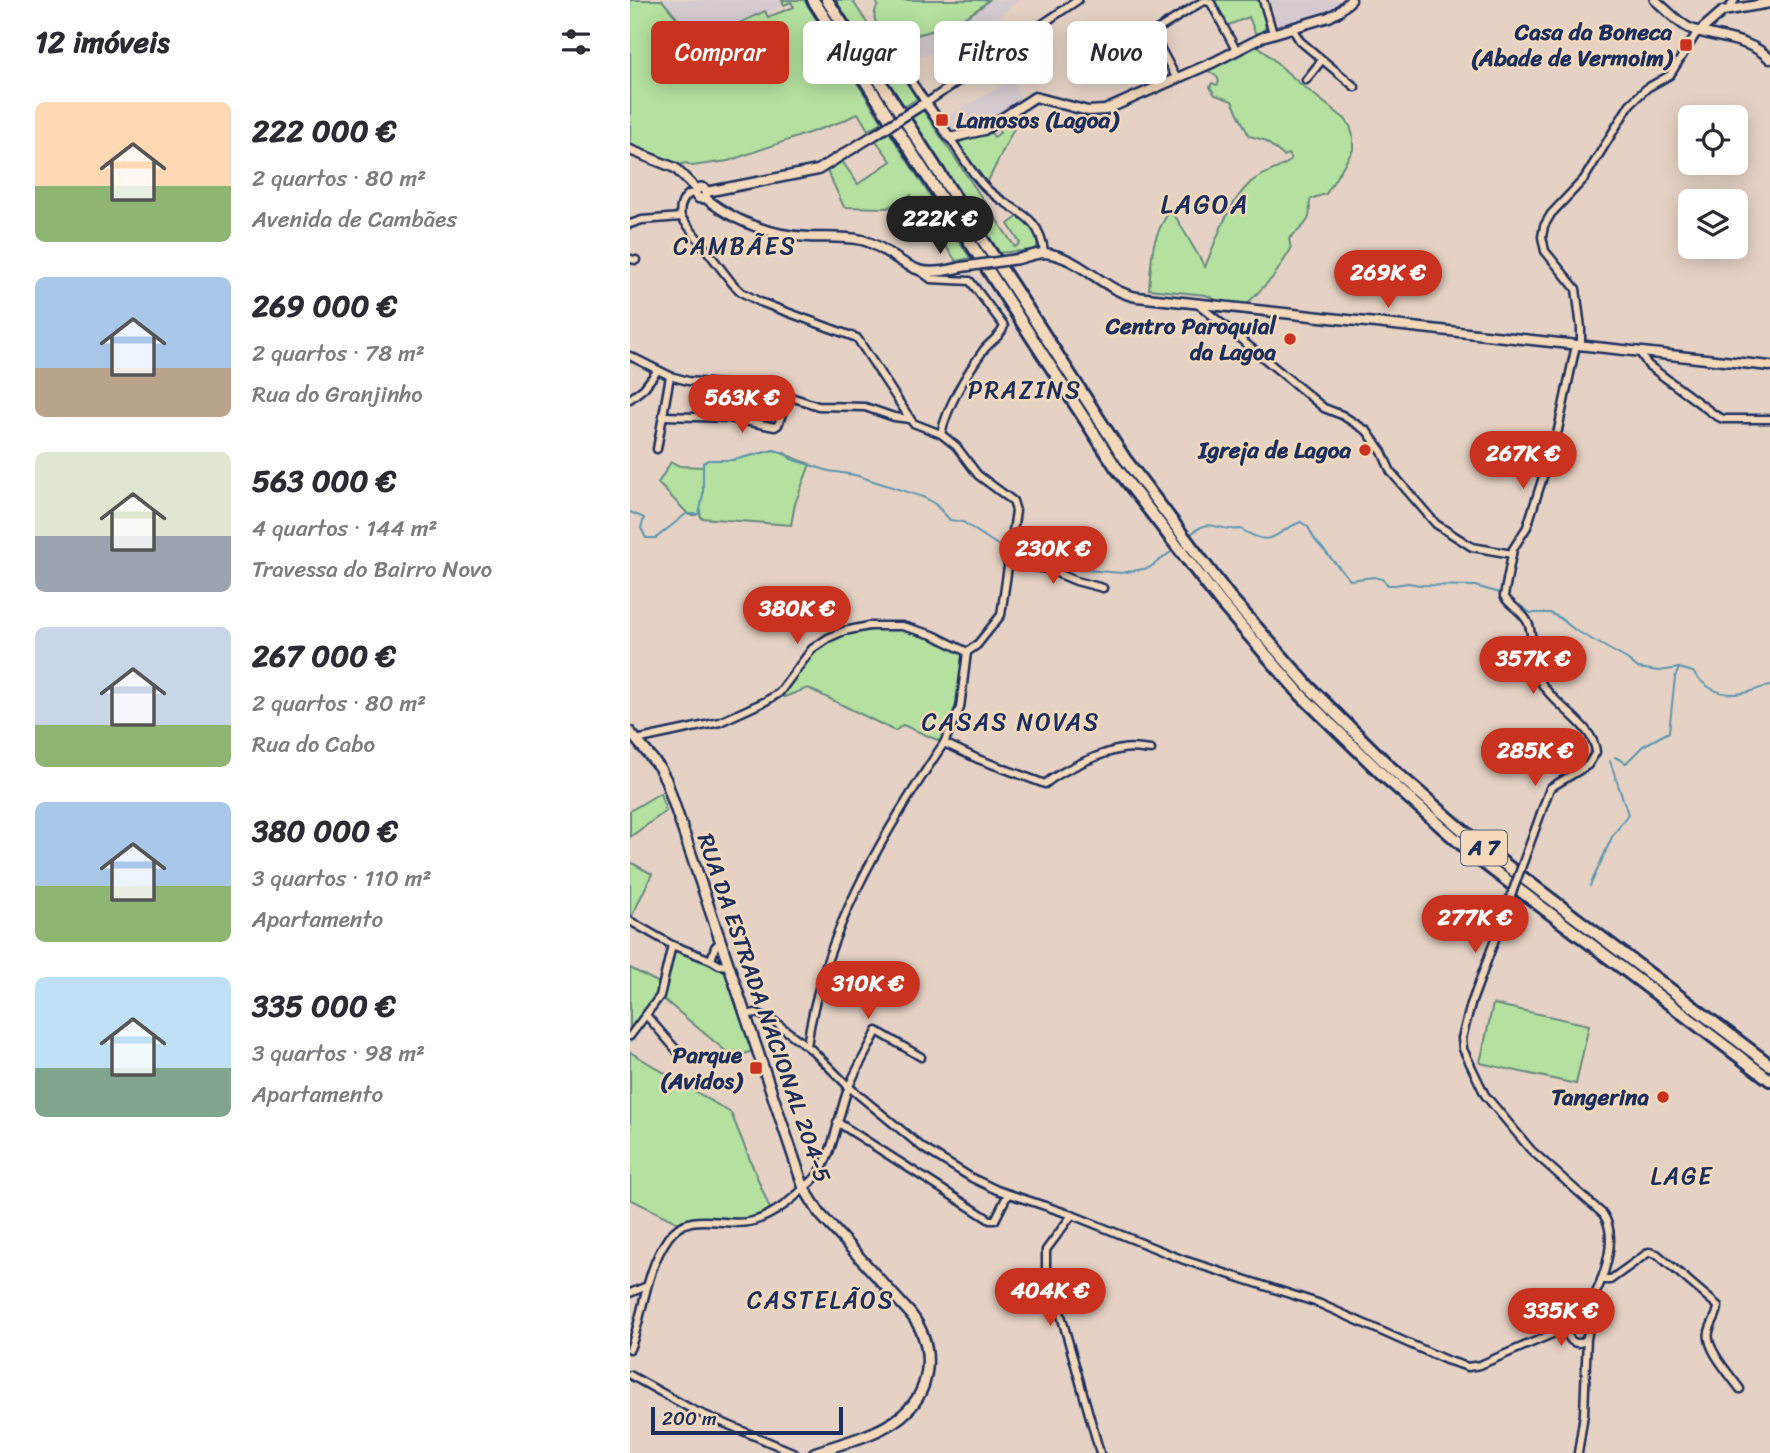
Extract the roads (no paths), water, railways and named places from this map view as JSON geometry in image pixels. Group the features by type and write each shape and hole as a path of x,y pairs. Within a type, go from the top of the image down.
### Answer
{"highway":[{"name":"A 7","path":"813,0 1120,462 1301,695 1384,776 1477,858 1770,1080"},
{"name":"A 7","path":"827,0 1120,462"},
{"name":"A 7","path":"1225,600 1391,768 1481,846 1770,1065"}],"main road":[{"name":"RUA DA ESTRADA NACIONAL 204-5","path":"633,736 659,767 666,780 804,1188 820,1214 915,1319 923,1333 928,1357 922,1391 902,1416 882,1430 819,1452"}],"street":[{"path":"705,194 818,170 923,104 1078,0"},
{"path":"1263,0 1273,33"},
{"path":"950,138 984,130 1035,97 1097,111 1177,79 1273,33 1329,17 1351,0"},
{"path":"1655,0 1684,24 1752,47 1770,60"},
{"path":"1578,1453 1584,1414 1590,1308 1601,1280 1610,1235 1608,1222 1603,1214 1531,1150 1485,1095 1462,1049 1462,1038 1471,1004 1550,788 1588,765 1596,752 1593,740 1550,695 1538,676 1528,624 1525,617 1504,596 1511,554 1527,527 1558,430 1578,345 1581,317 1576,289 1545,251 1542,237 1544,226 1551,214 1584,179 1630,104 1647,88 1670,75 1696,34 1728,9 1735,0"},
{"path":"1177,79 1156,40 1155,31 1200,3 1206,1 1211,4 1236,50"},
{"path":"1728,9 1770,2"},
{"path":"1292,29 1300,41 1355,88"},
{"path":"1306,80 1322,60"},
{"path":"911,84 923,104 988,190 1030,219 1041,237 1044,253"},
{"path":"630,150 676,167 696,191"},
{"path":"807,1046 819,982 857,887 918,781 944,743 960,708 967,652 1001,615 1016,511 1013,501 978,475 962,451 942,434 916,426 857,338 760,302 741,292 722,272 681,217 683,200 703,187 705,194 730,216 751,227 791,236 861,240 919,270 930,279 970,281 1004,326 1002,332 983,350 947,411 942,434"},
{"path":"630,224 642,220 681,217"},
{"path":"919,270 936,271 1044,253 1086,269 1124,295 1770,366"},
{"path":"1198,304 1324,408 1342,415 1367,431 1382,452 1391,472 1436,524 1472,547 1511,554"},
{"path":"1639,351 1647,365 1723,419 1770,419"},
{"path":"630,356 670,376 707,383 769,388 822,407 865,407 910,419"},
{"path":"630,399 644,388 657,370"},
{"path":"657,449 670,376"},
{"path":"664,416 729,418 775,427 792,398"},
{"path":"1007,562 1047,569 1076,581 1104,588"},
{"path":"633,736 720,722 766,701 779,693 812,649 844,631 869,626 902,626 933,635 967,652"},
{"path":"944,743 1045,784 1052,777 1080,763 1123,748 1151,750"},
{"path":"630,921 672,945 719,965 728,966"},
{"path":"711,960 715,947 720,942"},
{"path":"630,1036 660,996 672,945"},
{"path":"745,1015 756,1013 764,1016 807,1046 849,1087 923,1148 972,1178 1008,1194 1072,1215 1184,1260 1318,1303 1468,1367 1480,1365 1574,1325 1583,1324 1587,1333 1584,1341 1553,1335"},
{"path":"646,1015 679,1053"},
{"path":"630,1349 647,1286 657,1258 670,1236 692,1220 751,1222 772,1214 817,1176 825,1162 849,1087 877,1031 921,1057"},
{"path":"837,1122 990,1220 995,1220 1008,1194"},
{"path":"1072,1215 1046,1250 1046,1274 1101,1453"},
{"path":"1601,1280 1610,1280 1649,1252 1657,1254 1718,1306 1708,1340 1740,1389"},
{"path":"630,1293 647,1286"},
{"path":"1587,1356 1568,1332 1590,1308"},
{"path":"630,1375 693,1410 795,1453"}],"waterway":[{"path":"630,512 644,518 641,528 646,538 656,538 686,514 699,514 703,495 703,463 708,460 733,460 774,450 785,453 791,459 829,471 855,475 923,497 934,503 950,520 963,522 999,546 1007,548"},
{"path":"1189,536 1209,525 1241,529 1267,539 1301,522 1308,527 1315,540 1350,580 1374,577 1382,579 1388,585 1408,583 1475,586 1500,593"},
{"path":"1012,550 1033,560 1065,568 1121,573 1149,568 1175,549"},
{"path":"1509,598 1531,613 1550,613 1560,618 1638,668 1659,671 1679,668 1693,672 1703,683 1728,694 1770,686"},
{"path":"1615,757 1626,763 1643,746 1669,732 1675,677 1679,668"},
{"path":"1590,886 1612,837 1628,814 1610,761"}],"place":[{"name":"Casa da Boneca (Abade de Vermoim)","path":"1686,45"},
{"name":"Lamosos (Lagoa)","path":"942,120"},
{"name":"Centro Paroquial da Lagoa","path":"1290,339"},
{"name":"Igreja de Lagoa","path":"1365,450"},
{"name":"Parque (Avidos)","path":"756,1068"},
{"name":"Tangerina","path":"1663,1097"}],"district":[{"name":"LAGOA","path":"1205,204"},
{"name":"CAMBÃES","path":"735,246"},
{"name":"PRAZINS","path":"1025,390"},
{"name":"CASAS NOVAS","path":"1011,722"},
{"name":"LAGE","path":"1682,1176"},
{"name":"CASTELÃOS","path":"821,1300"}]}
